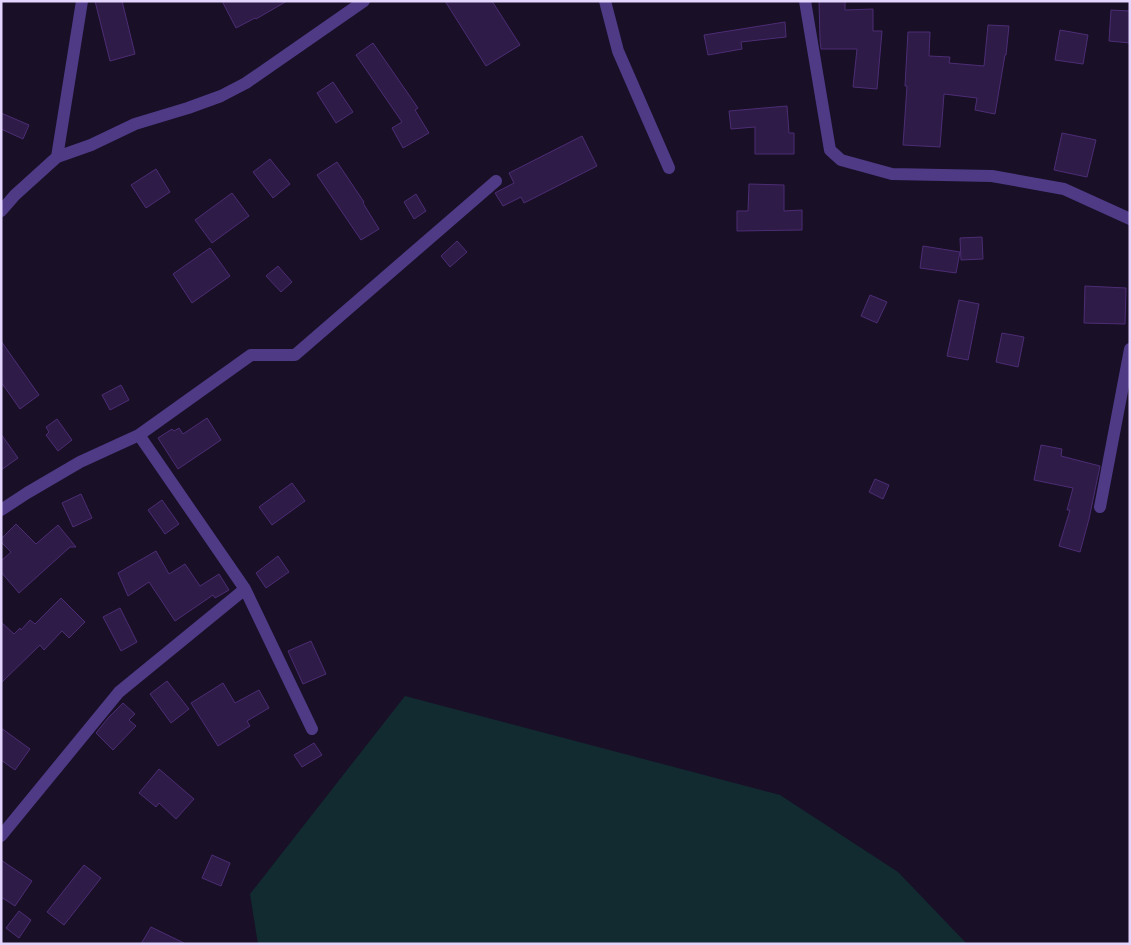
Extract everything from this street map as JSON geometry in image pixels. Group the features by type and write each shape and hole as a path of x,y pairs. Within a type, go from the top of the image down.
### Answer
{"street":[{"path":"56,157 82,1"},
{"path":"1,210 56,157 91,145 135,124 221,96 246,83 364,1"},
{"path":"605,1 618,51 669,168"},
{"path":"805,1 830,150 841,160 892,174 992,176 1064,189 1130,219"},
{"path":"1,510 80,462 139,435 251,355 294,355 496,181"},
{"path":"1100,507 1130,349"},
{"path":"139,435 245,589 312,729"},
{"path":"1,836 118,692 245,589"}],"green space":[{"path":"405,696 780,795 898,872 967,944 258,944 250,894"}],"building":[{"path":"95,1 122,1 135,54 110,61"},
{"path":"222,1 287,1 236,28"},
{"path":"445,1 492,1 520,45 486,66"},
{"path":"819,1 845,1 845,10 873,9 873,31 882,31 877,89 853,87 857,49 821,49"},
{"path":"1111,10 1130,11 1130,43 1109,41"},
{"path":"785,22 786,37 741,42 742,49 708,55 704,35"},
{"path":"988,25 1009,26 1006,55 995,114 975,110 977,98 944,94 940,147 903,145 908,32 930,32 929,56 950,57 949,63 984,66"},
{"path":"1060,30 1088,35 1083,64 1055,60"},
{"path":"373,43 418,108 415,110 429,133 403,148 392,128 402,122 356,55"},
{"path":"333,82 353,112 336,123 317,93"},
{"path":"787,106 789,133 794,133 794,154 755,154 755,127 731,129 729,111"},
{"path":"1,113 29,125 23,139 1,129"},
{"path":"1062,133 1096,140 1087,177 1054,170"},
{"path":"582,136 597,166 524,203 521,197 503,206 495,193 514,183 509,173"},
{"path":"270,159 290,184 273,198 253,172"},
{"path":"337,162 364,202 379,229 361,240 317,175"},
{"path":"156,169 170,192 146,208 131,185"},
{"path":"749,184 784,185 784,211 802,210 802,230 737,231 737,211 748,211"},
{"path":"232,193 249,216 212,243 195,220"},
{"path":"416,194 426,211 414,219 404,202"},
{"path":"982,237 983,259 961,260 960,238"},
{"path":"457,241 467,252 450,267 441,256"},
{"path":"923,246 960,252 956,273 920,268"},
{"path":"210,248 230,276 192,303 173,274"},
{"path":"278,266 292,282 281,292 266,276"},
{"path":"1085,286 1126,288 1125,324 1084,323"},
{"path":"870,295 887,302 877,323 861,316"},
{"path":"959,300 979,304 968,360 947,356"},
{"path":"1002,333 1024,337 1018,367 996,362"},
{"path":"1,341 39,395 20,409 1,382"},
{"path":"121,385 129,400 110,410 102,395"},
{"path":"207,418 221,440 178,469 158,438 172,429 174,431 179,428 183,434"},
{"path":"57,419 72,440 58,451 46,435 49,432 46,427"},
{"path":"1,434 18,458 1,470"},
{"path":"1041,445 1062,449 1061,456 1100,466 1080,552 1059,546 1070,510 1067,510 1073,488 1034,480"},
{"path":"875,479 889,485 883,499 869,492"},
{"path":"292,483 305,501 272,525 259,507"},
{"path":"81,494 92,518 73,527 62,503"},
{"path":"162,500 179,524 165,534 148,510"},
{"path":"16,524 36,544 58,525 76,547 70,547 19,593 1,572 1,561 11,552 1,542 1,539"},
{"path":"156,551 169,574 185,564 200,586 219,574 229,590 215,598 213,595 175,621 149,582 128,596 118,573"},
{"path":"278,556 289,572 266,588 256,573"},
{"path":"61,598 85,622 69,638 62,631 44,650 40,645 1,683 1,622 14,634 20,628 21,630 30,620 35,624"},
{"path":"120,608 137,642 121,651 103,617"},
{"path":"311,641 326,674 303,684 288,651"},
{"path":"167,681 189,709 171,723 150,694"},
{"path":"223,683 235,703 259,690 269,708 247,721 250,726 218,746 191,703"},
{"path":"123,703 135,714 129,720 136,726 113,750 96,733"},
{"path":"1,728 30,749 15,770 1,760"},
{"path":"314,743 322,755 302,767 294,755"},
{"path":"159,769 194,799 176,819 159,803 156,807 139,793"},
{"path":"212,855 230,863 221,886 202,878"},
{"path":"1,860 32,881 15,906 1,897"},
{"path":"84,865 101,878 64,925 47,912"},
{"path":"19,911 31,920 19,938 6,928"},
{"path":"151,927 186,944 141,944"}]}
